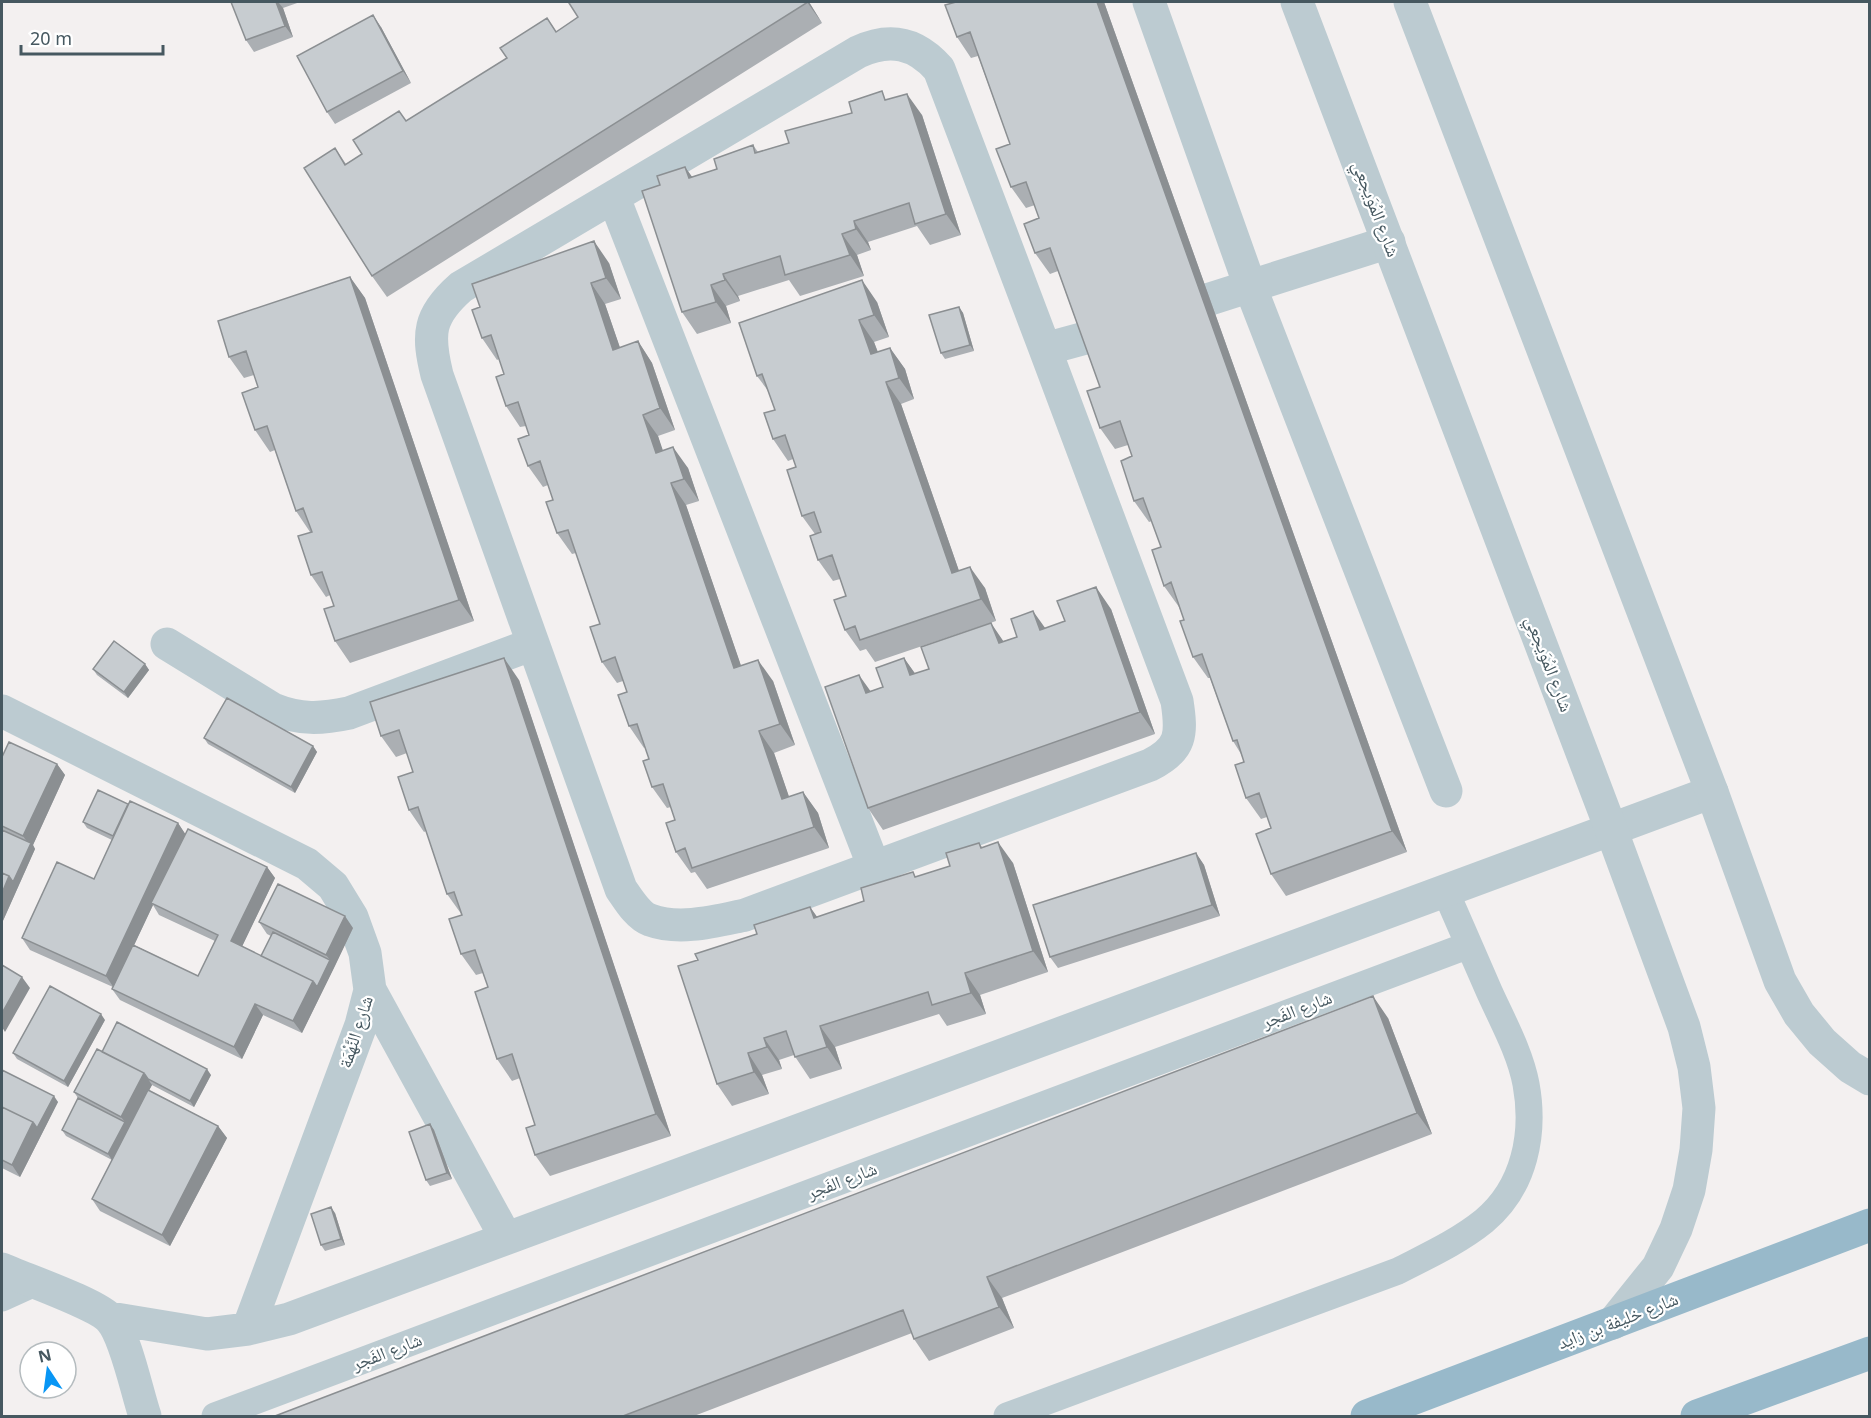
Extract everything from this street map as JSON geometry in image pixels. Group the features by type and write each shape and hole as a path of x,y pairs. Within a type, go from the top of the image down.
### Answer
{"highway":[{"name":"شارع خليفة بن زايد","path":"1366,1416 1869,1225"},
{"path":"1698,1416 1869,1353"}],"street":[{"path":"1149,2 1250,286 1446,791"},
{"name":"شارع المُوَيجعِي","path":"1297,2 1611,829 1684,1027 1694,1067 1699,1108 1696,1150 1689,1190 1676,1229 1658,1267 1613,1323"},
{"path":"1410,2 1712,792 1780,981 1799,1014 1822,1042 1850,1067 1869,1079"},
{"path":"893,43 910,46 927,55 939,69 1045,349 1177,701 1178,738 1168,756 1150,765 745,915 705,924 672,924 648,920 621,889 437,375 430,347 433,320 444,302 461,287 858,52 874,45 893,43"},
{"path":"614,198 874,867"},
{"path":"1210,299 1389,242"},
{"path":"1045,349 1089,337"},
{"path":"167,644 273,709 288,715 322,719 349,713 533,644"},
{"name":"شارع النَّهْمَة","path":"2,711 307,864 333,886 352,917 365,953 370,990 361,1025 248,1329"},
{"path":"2,1269 110,1318 207,1334 248,1329 289,1319 1712,792"},
{"path":"370,990 506,1238"},
{"path":"110,1318 120,1337 145,1416"}],"lane":[{"path":"1007,1416 1398,1271 1454,1242 1486,1219 1508,1193 1523,1167 1530,1126 1526,1082 1446,890"},
{"name":"شارع الفَجر","path":"215,1416 1469,945"},
{"path":"2,1298 35,1283"}],"building":[{"path":"231,2 276,2 285,26 246,40"},
{"path":"808,2 372,276 304,168 335,148 345,165 362,154 353,140 399,111 406,121 507,58 500,48 547,18 556,32 578,17 569,3"},
{"path":"956,2 1097,2 1392,831 1271,874 1256,834 1271,828 1259,793 1246,798 1235,765 1244,762 1237,740 1233,741 1202,654 1193,657 1180,621 1184,620 1171,582 1164,586 1152,550 1161,547 1143,498 1134,501 1121,461 1132,456 1120,421 1100,428 1087,391 1100,387 1050,248 1035,253 1024,224 1039,218 1026,182 1011,187 996,149 1010,144 970,32 957,37 945,5"},
{"path":"373,15 403,71 327,112 297,56"},
{"path":"882,91 885,100 907,94 946,214 915,224 909,203 854,221 856,229 842,234 850,255 785,275 780,256 723,274 725,280 711,285 716,302 682,312 642,191 660,185 657,176 685,167 689,178 717,169 714,159 753,145 755,153 789,143 785,131 852,113 849,102"},
{"path":"594,241 606,278 591,283 613,350 638,341 660,408 643,415 656,453 673,447 684,479 671,483 734,668 758,660 780,724 759,731 782,799 803,792 814,827 692,868 685,848 676,852 666,823 675,820 663,784 652,787 643,761 649,759 637,724 629,726 618,695 627,692 615,657 602,662 590,627 600,624 568,530 557,533 546,502 553,500 540,461 528,466 518,439 529,435 518,402 506,406 496,377 504,374 491,335 482,338 472,310 480,307 472,284"},
{"path":"350,277 459,600 335,641 324,609 334,606 322,572 311,575 298,536 312,532 303,508 296,511 267,426 255,430 242,393 258,387 246,351 229,357 218,321"},
{"path":"862,280 874,315 859,320 871,354 890,348 899,378 886,382 952,573 970,567 981,599 860,640 855,626 845,630 834,600 846,596 832,555 818,560 810,536 821,532 814,512 802,516 787,470 796,467 785,435 773,439 764,413 775,410 762,374 757,376 739,323"},
{"path":"959,307 970,345 941,353 929,315"},
{"path":"1096,587 1140,712 868,808 825,687 859,675 866,693 883,687 876,668 904,658 910,675 929,669 921,647 991,623 999,643 1017,637 1011,619 1033,611 1040,630 1065,621 1057,601"},
{"path":"114,641 145,664 124,692 93,669"},
{"path":"504,658 656,1114 535,1155 526,1128 535,1125 512,1054 497,1059 475,992 488,987 475,950 461,954 449,919 462,915 454,892 447,894 418,807 409,810 398,777 413,772 399,730 381,736 370,702"},
{"path":"227,698 313,746 291,787 204,738"},
{"path":"9,742 57,764 23,836 2,826 2,757"},
{"path":"98,790 128,804 113,836 83,822"},
{"path":"130,801 178,823 106,976 22,938 57,862 94,879"},
{"path":"188,829 267,867 231,941 313,981 293,1021 255,1004 234,1047 112,989 133,945 198,976 218,935 151,903"},
{"path":"2,830 31,843 13,882 9,876 2,873"},
{"path":"998,842 1033,951 965,973 971,993 932,1005 928,992 820,1026 827,1047 795,1057 786,1031 764,1038 767,1047 748,1053 754,1072 717,1084 678,966 698,960 695,954 757,934 754,925 810,907 814,918 864,901 861,888 913,872 915,877 950,866 946,853 979,843 981,848"},
{"path":"1196,853 1212,905 1050,957 1033,905"},
{"path":"2,873 9,876 2,893"},
{"path":"278,884 345,916 326,955 259,922"},
{"path":"273,932 330,960 317,987 313,981 261,956"},
{"path":"2,965 22,977 2,1013"},
{"path":"50,986 101,1014 64,1081 13,1053"},
{"path":"1373,996 1417,1113 987,1277 999,1307 914,1339 903,1310 623,1416 275,1416"},
{"path":"117,1022 207,1069 190,1101 148,1079 144,1073 102,1052"},
{"path":"97,1049 144,1073 121,1117 74,1092"},
{"path":"2,1070 54,1096 37,1128 33,1122 2,1107"},
{"path":"148,1090 218,1126 162,1235 92,1199"},
{"path":"78,1098 125,1122 108,1154 62,1130"},
{"path":"2,1107 33,1122 12,1165 2,1160"},
{"path":"430,1124 447,1173 426,1180 409,1132"},
{"path":"331,1207 341,1239 321,1245 311,1214"}]}
